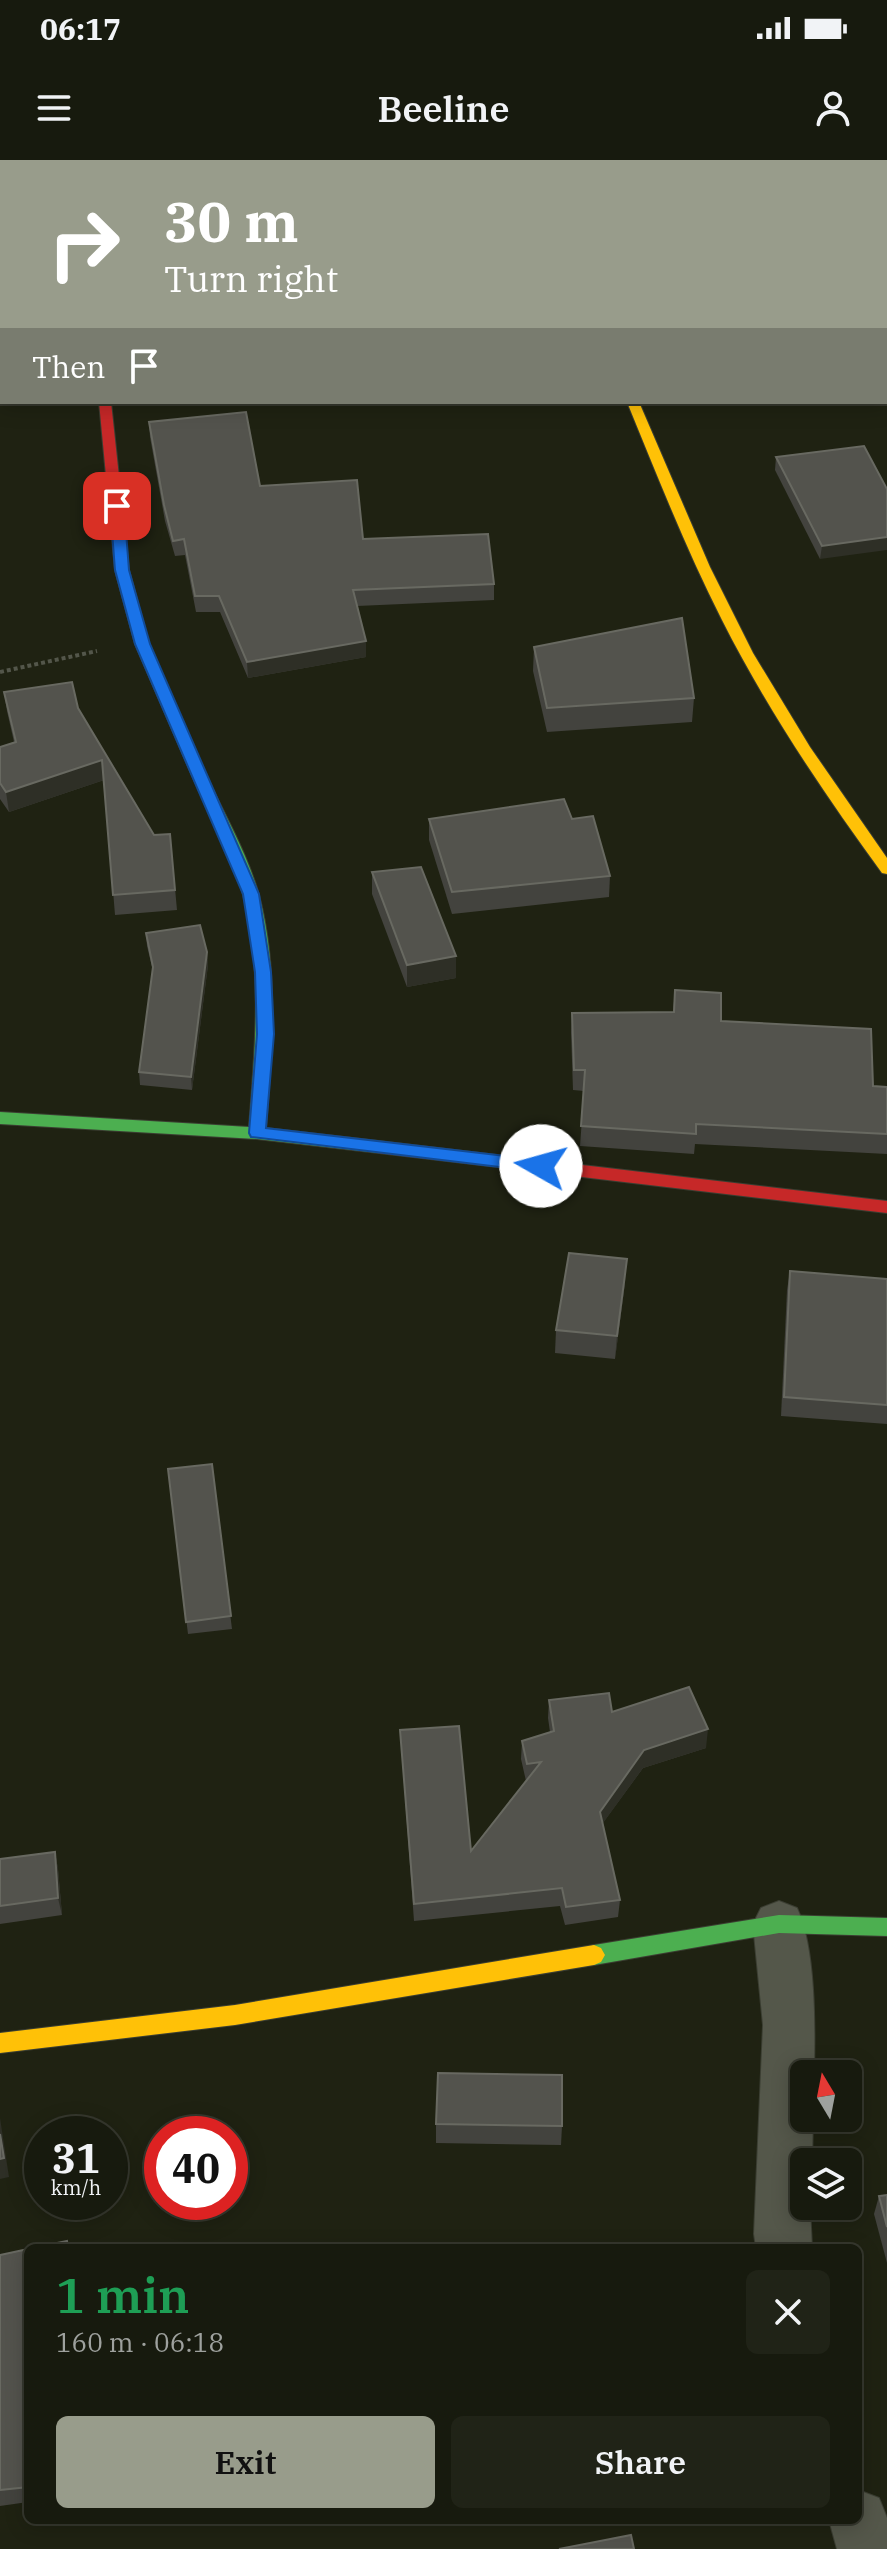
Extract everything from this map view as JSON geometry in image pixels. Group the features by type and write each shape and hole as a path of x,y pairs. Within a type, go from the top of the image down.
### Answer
{"street":[{"path":"105,404 122,570 142,644 251,894 263,972 265,1034 257,1133"},
{"path":"634,404 686,528 745,652 832,796 887,869"},
{"path":"0,1118 257,1133 887,1207"},
{"path":"0,2043 235,2015 779,1924 887,1927"},
{"path":"779,1924 789,2025 783,2244"},
{"path":"860,2524 867,2549"}],"path":[{"path":"0,672 46,660 142,644"}],"building":[{"path":"246,412 260,486 357,480 363,539 488,534 494,584 353,590 366,641 247,662 219,596 195,596 184,539 173,541 149,422"},
{"path":"864,446 887,489 887,537 822,546 776,457"},
{"path":"682,618 694,698 547,708 534,647"},
{"path":"72,682 78,708 154,835 170,834 175,890 113,895 102,760 6,792 0,783 0,747 16,742 4,692"},
{"path":"564,799 572,819 593,816 610,876 452,892 429,819"},
{"path":"421,867 456,956 407,965 372,872"},
{"path":"200,925 207,952 191,1077 139,1072 153,967 146,933"},
{"path":"675,990 721,993 721,1021 871,1029 873,1086 887,1087 887,1134 696,1124 696,1134 581,1126 585,1070 574,1070 572,1013 674,1012"},
{"path":"569,1253 627,1259 617,1336 556,1330"},
{"path":"790,1271 887,1279 887,1405 784,1397"},
{"path":"212,1464 231,1616 186,1622 168,1469"},
{"path":"689,1687 708,1729 644,1750 600,1812 620,1900 566,1907 562,1888 414,1904 400,1730 459,1726 471,1851 541,1762 527,1764 522,1741 554,1731 549,1700 609,1693 612,1712"},
{"path":"55,1852 58,1898 0,1906 0,1859"},
{"path":"438,2073 562,2075 562,2126 436,2124"},
{"path":"0,2134 4,2158 0,2159"},
{"path":"887,2195 887,2227 879,2196"},
{"path":"24,2250 24,2487 0,2490 0,2255"},
{"path":"631,2535 634,2549 559,2549"}],"traffic: fast":[{"path":"197,771 241,865 258,924 264,1013 257,1133"},
{"path":"0,1118 257,1133 379,1147"},
{"path":"594,1955 779,1924 887,1927"}],"traffic: slow":[{"path":"634,404 703,567 746,653 803,748 887,869"},
{"path":"0,2043 235,2015 594,1955"}],"traffic: jam":[{"path":"105,404 122,570 142,644 197,771"},
{"path":"379,1147 887,1207"}],"route":[{"path":"117,506 122,570 142,644 251,894 263,972 265,1034 257,1133 541,1166"}]}
